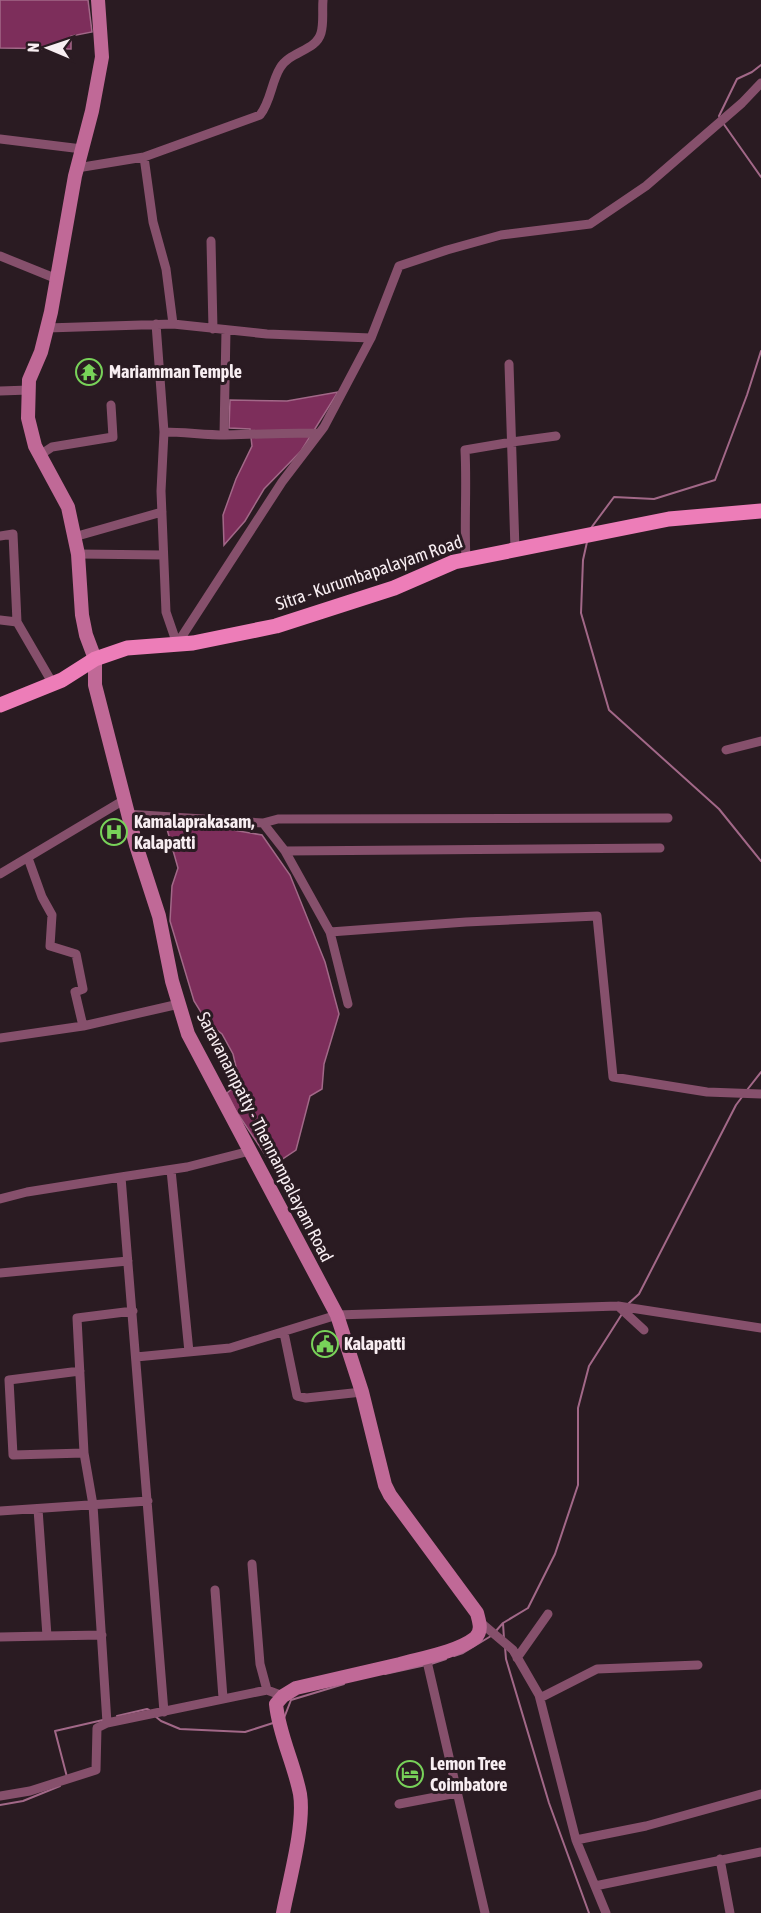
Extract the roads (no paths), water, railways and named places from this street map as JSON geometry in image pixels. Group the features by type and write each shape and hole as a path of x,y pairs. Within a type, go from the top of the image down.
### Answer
{"main road":[{"name":"Saravanampatty - Thennampalayam Road","path":"98,0 102,57 92,111 77,168 47,328 41,352 29,381 28,418 35,446 68,507 78,554 82,615 86,635 95,659 95,685 125,807 159,916 172,981 188,1034 337,1315 362,1392 385,1485 390,1495 484,1625"},
{"name":"Sitra - Kurumbapalayam Road","path":"0,705 53,684 95,659 127,648 192,643 276,626 394,588 453,562 669,519 761,510"},
{"path":"282,1913 299,1828 300,1795 278,1722 276,1704 283,1696 296,1688 427,1662 476,1638 484,1625"}],"street":[{"path":"77,168 144,157 260,115 266,108 280,68 293,54 316,44 321,32 323,0"},
{"path":"177,644 282,482 324,427 371,338 399,266 501,235 590,224 646,186 742,103 761,83"},
{"path":"0,139 82,149"},
{"path":"144,157 153,222 166,269 173,324"},
{"path":"211,242 213,329"},
{"path":"0,256 57,279"},
{"path":"156,324 164,432 161,491 166,612 177,644"},
{"path":"47,328 173,324 267,334 371,338"},
{"path":"224,435 226,330"},
{"path":"509,364 515,549"},
{"path":"0,391 29,390"},
{"path":"40,455 52,447 113,437 111,405"},
{"path":"164,432 224,435 319,433"},
{"path":"466,559 465,450 556,436"},
{"path":"74,537 162,513"},
{"path":"0,536 12,534 17,622 53,684"},
{"path":"78,554 163,555"},
{"path":"0,620 17,622"},
{"path":"726,750 761,741"},
{"path":"0,874 125,807 263,823 278,819 668,818"},
{"path":"263,823 285,851 330,932 348,1004"},
{"path":"285,851 660,848"},
{"path":"28,858 42,897 52,915 50,946 76,954 83,989 75,993 83,1026"},
{"path":"330,932 466,922 597,916 613,1077 707,1092 761,1094"},
{"path":"0,1038 83,1026 179,1004"},
{"path":"0,1199 27,1192 171,1170 250,1151"},
{"path":"171,1170 189,1352"},
{"path":"121,1177 148,1501 157,1714"},
{"path":"0,1273 128,1262"},
{"path":"618,1306 644,1330"},
{"path":"136,1357 230,1348 337,1315 618,1306 761,1328"},
{"path":"107,1720 93,1505 84,1452 77,1318 133,1311"},
{"path":"284,1333 297,1396 306,1398 362,1392"},
{"path":"80,1371 9,1380 13,1455 84,1452"},
{"path":"0,1511 148,1501"},
{"path":"38,1509 47,1636"},
{"path":"252,1564 260,1664 267,1690"},
{"path":"215,1590 223,1698"},
{"path":"515,1654 548,1614"},
{"path":"484,1625 515,1654 540,1698 576,1840 606,1913"},
{"path":"0,1637 102,1635"},
{"path":"427,1662 485,1913"},
{"path":"540,1698 597,1669 698,1665"},
{"path":"0,1796 30,1791 96,1770 97,1728 107,1720 157,1714 267,1690 283,1696"},
{"path":"399,1804 458,1793"},
{"path":"576,1840 646,1826 761,1794"},
{"path":"595,1886 761,1852"},
{"path":"720,1859 727,1912"}],"waterway":[{"path":"720,118 737,79 761,65"},
{"path":"723,123 761,177"},
{"path":"591,528 614,497 654,499 715,480 761,351"},
{"path":"587,542 583,560 581,613 609,710 719,809 761,861"},
{"path":"747,1090 761,1072"},
{"path":"628,1304 639,1294 742,1097"},
{"path":"504,1639 503,1623 528,1608 555,1554 578,1485 578,1408 589,1366 622,1314"},
{"path":"495,1632 503,1623"},
{"path":"454,1656 491,1636"},
{"path":"505,1647 506,1659 549,1803 589,1913"},
{"path":"431,1664 446,1659"},
{"path":"385,1674 426,1665"},
{"path":"284,1718 291,1700 344,1684"},
{"path":"117,1716 149,1710"},
{"path":"155,1716 180,1729 245,1732 273,1723"},
{"path":"67,1777 55,1731 103,1720"},
{"path":"0,1805 23,1801 60,1786"}],"place":[{"name":"Mariamman Temple","path":"89,372"},
{"name":"Kamalaprakasam, Kalapatti","path":"114,832"},
{"name":"Kalapatti","path":"325,1344"},
{"name":"Lemon Tree Coimbatore","path":"410,1774"}]}
